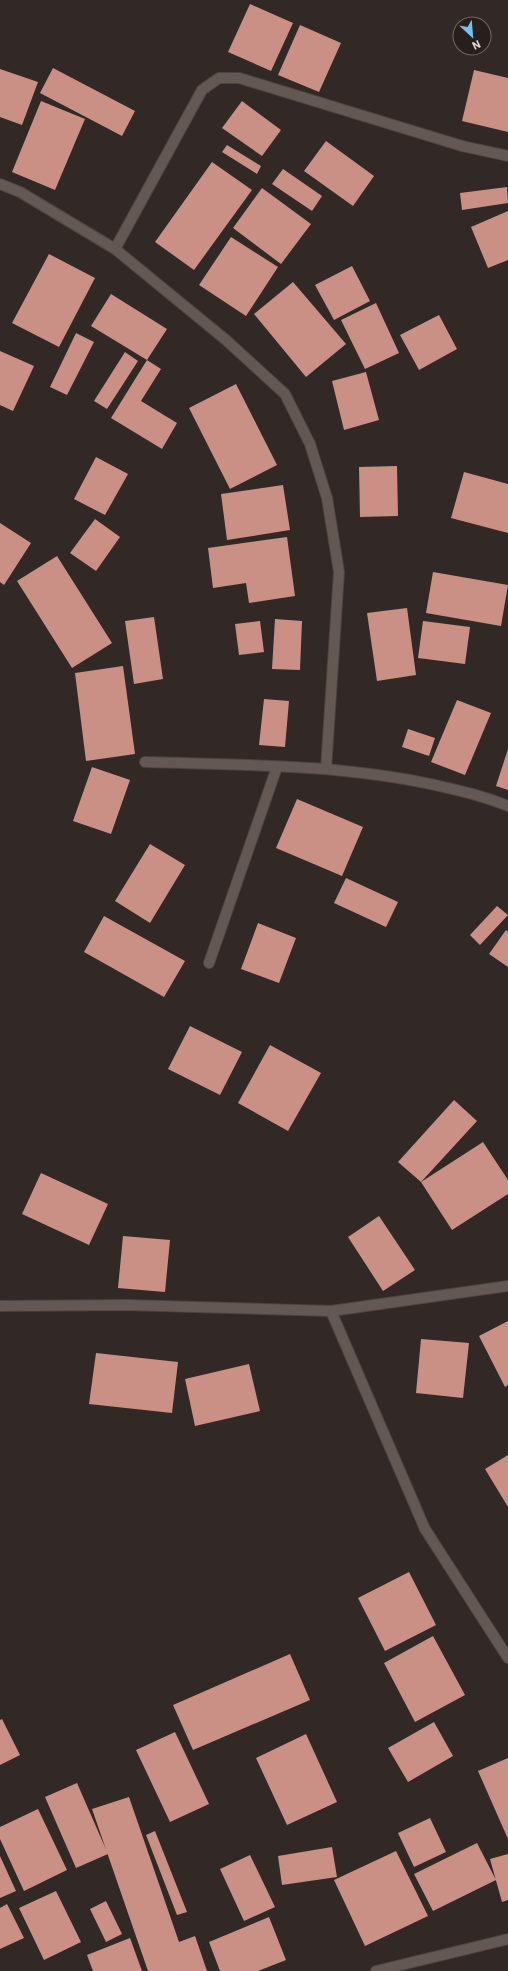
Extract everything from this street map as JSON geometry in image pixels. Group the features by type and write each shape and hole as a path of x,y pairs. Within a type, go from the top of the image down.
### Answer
{"street":[{"path":"115,249 202,90 219,78 239,78 462,146 508,156"},
{"path":"0,184 20,192 115,249 226,340 285,394 310,444 327,498 339,572 326,769"},
{"path":"145,762 326,769 404,778 484,796 508,806"},
{"path":"210,963 277,767"},
{"path":"0,1306 127,1305 331,1310 508,1286"},
{"path":"331,1310 425,1529 508,1658"},
{"path":"376,1971 508,1939"}],"building":[{"path":"250,4 293,23 271,71 228,52"},
{"path":"300,25 341,43 319,92 278,75"},
{"path":"53,68 135,111 122,136 40,93"},
{"path":"0,69 38,82 22,125 0,117"},
{"path":"474,70 508,78 508,132 462,121"},
{"path":"41,101 85,119 55,190 12,172"},
{"path":"242,101 281,130 262,156 222,128"},
{"path":"326,141 374,176 353,206 304,171"},
{"path":"227,145 261,166 257,174 222,152"},
{"path":"212,162 252,190 194,270 155,242"},
{"path":"283,169 322,196 312,211 272,184"},
{"path":"507,187 508,203 462,210 460,193"},
{"path":"262,188 311,224 281,264 233,228"},
{"path":"508,211 508,260 488,268 471,227"},
{"path":"231,237 278,267 246,316 199,285"},
{"path":"49,254 95,278 59,347 12,323"},
{"path":"352,266 370,301 334,320 315,285"},
{"path":"293,282 346,344 306,377 254,314"},
{"path":"111,294 167,329 147,360 91,326"},
{"path":"376,303 399,353 365,369 341,320"},
{"path":"439,315 457,349 419,370 400,335"},
{"path":"76,333 94,342 67,395 50,387"},
{"path":"0,351 34,366 13,411 0,405"},
{"path":"125,352 138,361 107,409 94,401"},
{"path":"147,360 161,369 141,401 177,423 162,449 111,418"},
{"path":"366,372 379,420 344,430 332,381"},
{"path":"236,384 277,465 230,489 189,408"},
{"path":"96,457 128,474 105,515 74,499"},
{"path":"397,466 398,516 360,517 359,467"},
{"path":"464,472 508,484 508,533 451,518"},
{"path":"283,485 290,530 227,540 221,494"},
{"path":"95,519 120,537 96,571 70,553"},
{"path":"0,523 31,543 4,585 0,582"},
{"path":"287,537 295,596 249,603 246,583 213,588 208,548"},
{"path":"57,556 112,643 72,668 17,581"},
{"path":"433,572 508,585 501,626 426,613"},
{"path":"407,608 416,675 377,681 367,613"},
{"path":"154,617 163,679 134,684 125,621"},
{"path":"275,619 302,621 300,670 272,669"},
{"path":"260,621 264,652 239,655 235,624"},
{"path":"423,621 470,627 465,664 418,658"},
{"path":"123,666 135,754 86,761 75,673"},
{"path":"264,699 289,701 285,747 259,745"},
{"path":"457,700 491,713 465,775 431,762"},
{"path":"408,729 435,738 429,756 402,747"},
{"path":"508,749 508,790 496,786"},
{"path":"92,767 130,780 111,834 73,821"},
{"path":"297,799 363,827 342,876 276,848"},
{"path":"150,844 185,865 150,923 115,901"},
{"path":"346,878 398,902 386,927 334,903"},
{"path":"497,906 508,915 480,945 470,935"},
{"path":"104,916 185,961 164,997 84,952"},
{"path":"258,923 296,938 279,983 241,969"},
{"path":"506,930 508,932 508,967 489,954"},
{"path":"190,1026 242,1052 220,1095 168,1069"},
{"path":"270,1045 321,1073 288,1131 238,1103"},
{"path":"454,1100 477,1121 421,1182 398,1162"},
{"path":"483,1142 508,1180 508,1194 452,1230 421,1182"},
{"path":"41,1173 108,1204 89,1245 22,1214"},
{"path":"379,1216 415,1270 383,1291 348,1237"},
{"path":"123,1236 170,1240 165,1292 118,1288"},
{"path":"508,1321 508,1385 505,1387 479,1336"},
{"path":"421,1339 469,1343 463,1398 416,1393"},
{"path":"96,1353 178,1362 172,1413 89,1404"},
{"path":"249,1364 260,1411 195,1426 185,1379"},
{"path":"508,1455 508,1507 485,1469"},
{"path":"409,1572 436,1625 385,1651 358,1598"},
{"path":"433,1636 465,1695 415,1722 384,1663"},
{"path":"290,1654 310,1700 193,1750 173,1705"},
{"path":"2,1719 20,1755 0,1765 0,1720"},
{"path":"434,1722 453,1756 408,1782 388,1748"},
{"path":"175,1732 209,1804 170,1822 136,1750"},
{"path":"306,1734 337,1802 287,1825 256,1758"},
{"path":"508,1758 508,1839 478,1771"},
{"path":"77,1783 108,1854 76,1868 45,1797"},
{"path":"129,1797 179,1942 195,1936 207,1971 148,1971 92,1809"},
{"path":"38,1809 67,1870 24,1891 0,1839 0,1827"},
{"path":"430,1818 446,1852 414,1867 398,1833"},
{"path":"155,1831 187,1912 177,1915 146,1835"},
{"path":"477,1843 496,1880 433,1911 414,1874"},
{"path":"332,1847 337,1877 282,1885 278,1856"},
{"path":"396,1851 428,1916 365,1946 334,1880"},
{"path":"508,1854 508,1900 502,1902 490,1859"},
{"path":"250,1855 275,1907 244,1921 220,1869"},
{"path":"0,1856 16,1891 0,1898"},
{"path":"56,1891 81,1942 44,1960 19,1908"},
{"path":"106,1901 122,1934 106,1942 90,1909"},
{"path":"7,1904 24,1938 0,1949 0,1908"},
{"path":"269,1917 286,1960 258,1971 220,1971 209,1942"},
{"path":"130,1938 142,1971 93,1971 87,1955"}]}
